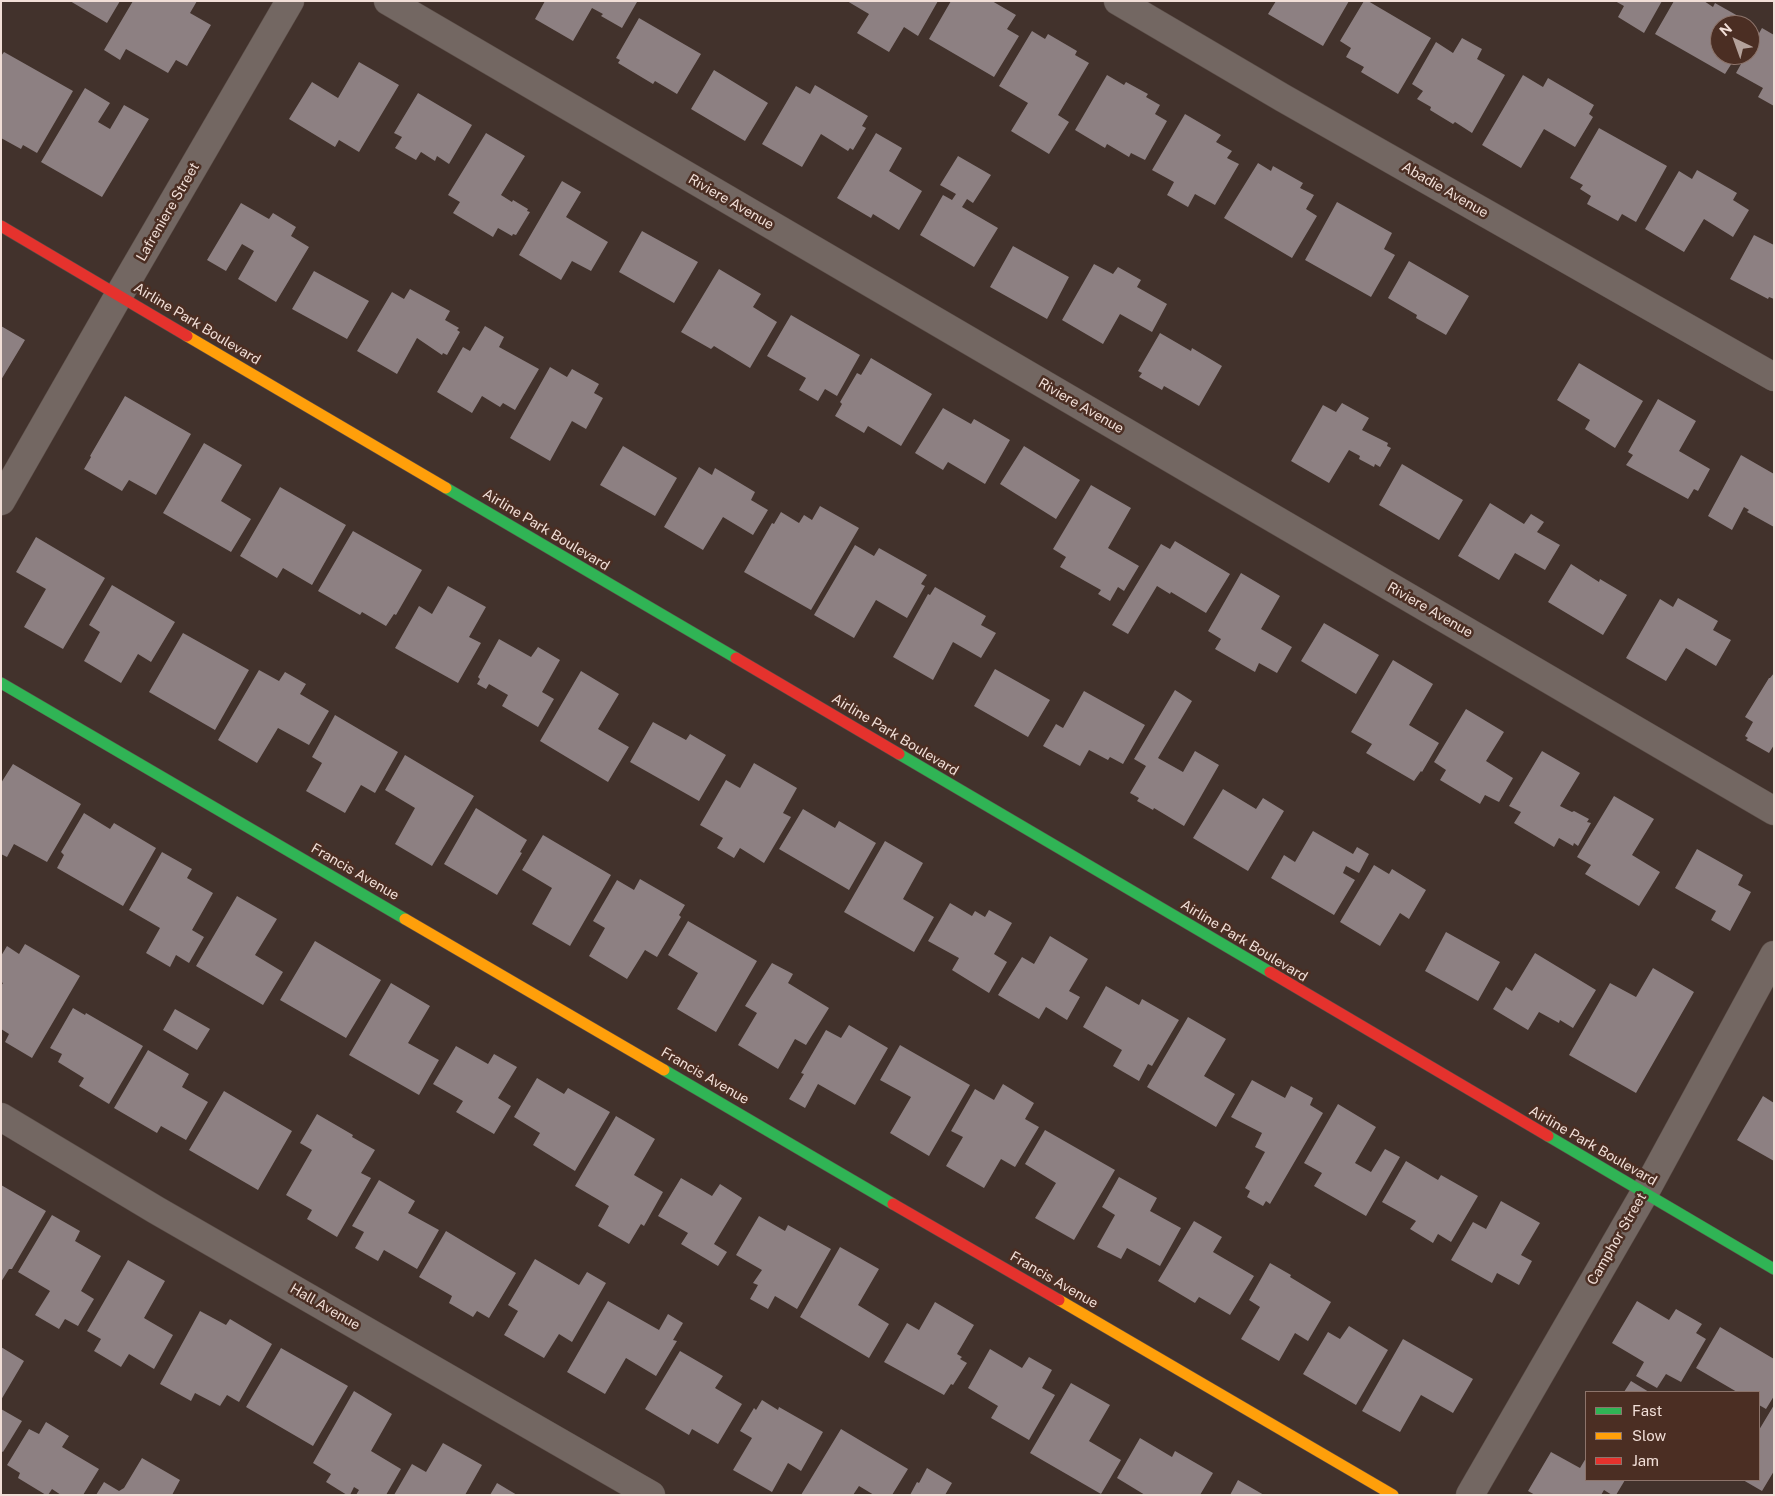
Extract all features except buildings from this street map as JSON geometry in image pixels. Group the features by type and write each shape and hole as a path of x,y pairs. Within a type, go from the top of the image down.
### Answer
{"street":[{"name":"Lafreniere Street","path":"1,500 290,1"},
{"name":"Riviere Avenue","path":"388,1 1774,810"},
{"name":"Abadie Avenue","path":"1118,1 1292,103 1774,377"},
{"name":"Airline Park Boulevard","path":"1,226 1774,1269"},
{"name":"Francis Avenue","path":"1,683 1393,1495"},
{"name":"Camphor Street","path":"1470,1495 1644,1194 1774,955"},
{"name":"Hall Avenue","path":"1,1117 156,1210 651,1495"}],"traffic: fast":[{"path":"446,488 736,658"},
{"path":"1,683 405,919"},
{"path":"899,754 1270,972"},
{"path":"664,1070 893,1204"},
{"path":"1548,1136 1774,1269"}],"traffic: slow":[{"path":"187,336 446,488"},
{"path":"405,919 664,1070"},
{"path":"1059,1300 1393,1495"}],"traffic: jam":[{"path":"1,226 187,336"},
{"path":"736,658 899,754"},
{"path":"1270,972 1548,1136"},
{"path":"893,1204 1059,1300"}]}
